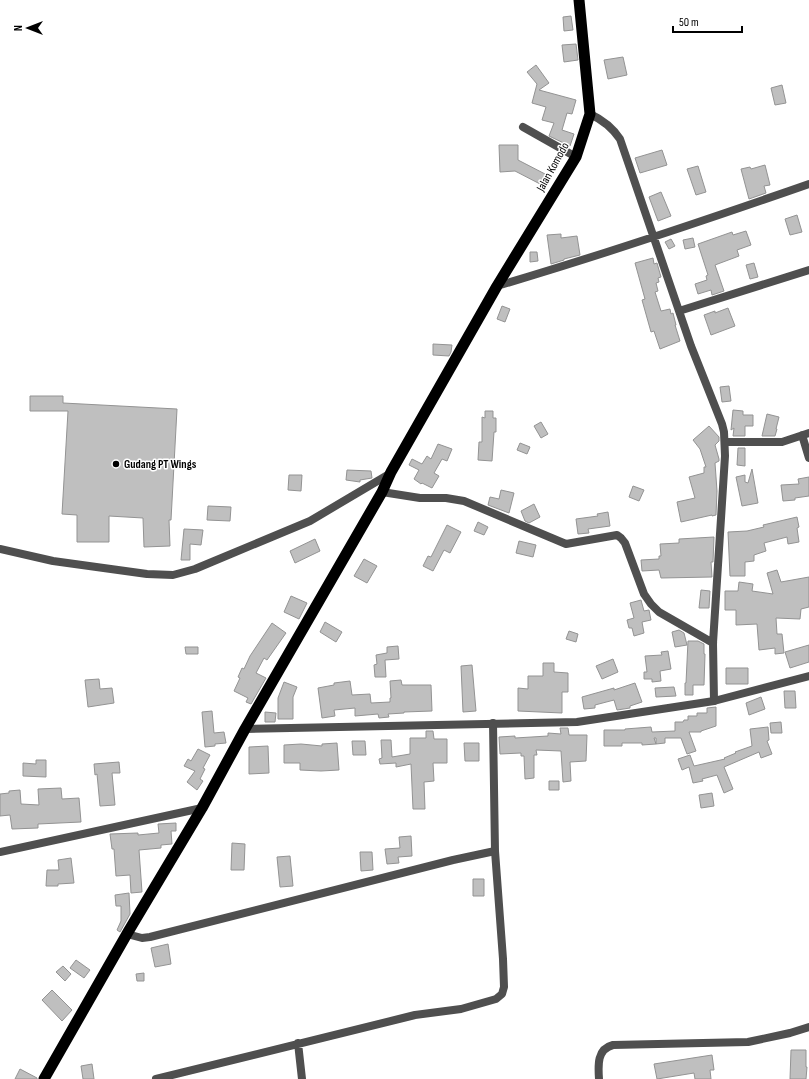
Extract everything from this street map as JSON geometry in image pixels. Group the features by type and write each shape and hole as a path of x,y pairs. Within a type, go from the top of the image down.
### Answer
{"highway":[{"name":"Jalan Komodo","path":"44,1079 127,934 202,808 245,729 382,492 497,286 576,157 590,114 579,0"}],"street":[{"path":"590,114 603,120 610,126 620,139 691,346 722,424 725,442 713,643 714,701"},
{"path":"523,127 576,157"},
{"path":"497,286 654,238 809,184"},
{"path":"679,311 809,270"},
{"path":"725,442 782,442 805,434 809,458"},
{"path":"0,548 53,561 147,574 173,575 195,569 310,521 392,472"},
{"path":"382,492 420,498 446,498 464,501 566,544 617,535 622,538 625,543 644,594 650,604 659,612 713,643"},
{"path":"245,729 577,722 714,701 809,676"},
{"path":"156,1079 415,1015 461,1009 496,999 502,994 504,987 503,959 495,852 493,723"},
{"path":"0,852 202,808"},
{"path":"127,934 142,938 150,937 453,860 495,852"},
{"path":"599,1079 601,1052 607,1046 748,1042 790,1033 809,1027"},
{"path":"298,1043 302,1079"}],"building":[{"path":"571,16 573,30 564,31 563,17"},
{"path":"576,44 578,60 564,62 562,45"},
{"path":"623,57 627,75 608,79 604,60"},
{"path":"536,65 549,83 539,90 576,100 572,114 567,113 562,130 574,134 570,146 549,136 554,123 542,120 546,107 532,103 537,84 527,72"},
{"path":"782,85 786,103 775,105 771,88"},
{"path":"499,145 518,145 518,160 547,175 542,185 515,171 500,172"},
{"path":"662,150 667,165 640,173 635,158"},
{"path":"765,165 770,185 764,186 766,193 749,199 741,169 750,167 751,169"},
{"path":"698,166 706,192 696,195 687,169"},
{"path":"661,192 671,216 658,221 649,197"},
{"path":"797,215 802,232 790,235 785,219"},
{"path":"746,231 751,245 737,250 739,256 715,265 724,291 712,295 711,290 698,294 695,284 707,280 706,276 708,275 698,244 732,232 733,235"},
{"path":"561,234 561,238 577,236 580,255 551,264 547,235"},
{"path":"693,238 695,247 685,249 683,240"},
{"path":"671,239 675,246 669,249 665,242"},
{"path":"530,252 537,252 538,261 530,262"},
{"path":"653,258 654,264 657,263 661,277 658,278 659,282 656,283 658,291 655,292 661,311 670,309 671,314 673,313 680,341 660,349 654,331 651,332 642,300 645,299 635,263"},
{"path":"754,263 758,277 750,279 746,265"},
{"path":"502,306 510,309 505,322 497,319"},
{"path":"728,308 735,326 711,335 704,315"},
{"path":"433,344 452,345 449,356 433,355"},
{"path":"729,386 731,401 722,402 720,387"},
{"path":"30,396 63,396 63,403 177,409 171,520 169,520 170,546 144,547 143,518 109,516 109,542 77,542 77,515 62,514 68,411 30,411"},
{"path":"733,410 743,411 743,415 753,415 753,426 745,426 745,436 733,436 734,428 731,430"},
{"path":"485,411 493,411 493,418 496,418 496,432 494,432 492,461 478,460 479,442 482,442 482,417 485,418"},
{"path":"767,414 779,417 775,436 762,436"},
{"path":"541,422 548,434 541,438 534,426"},
{"path":"709,426 719,437 719,441 715,445 719,459 719,461 715,463 717,491 716,515 681,522 677,502 695,498 689,477 704,473 704,467 706,467 700,449 693,440"},
{"path":"520,443 530,447 527,454 517,450"},
{"path":"438,444 452,449 447,461 442,459 434,473 439,476 432,488 422,483 421,484 414,479 419,470 409,465 412,459 422,464 427,456 431,459"},
{"path":"738,448 745,448 745,466 737,465"},
{"path":"752,469 758,503 742,506 736,477 745,475 745,482 748,483"},
{"path":"347,470 371,471 372,478 360,480 360,482 346,480"},
{"path":"289,475 302,475 301,491 288,490"},
{"path":"809,477 809,496 795,498 795,500 783,501 781,485 799,484 798,479"},
{"path":"633,486 644,490 639,501 629,497"},
{"path":"501,490 514,493 509,513 488,505 490,497 499,499"},
{"path":"534,504 540,517 529,523 525,521 521,511"},
{"path":"208,506 231,507 230,521 207,520"},
{"path":"608,512 610,526 588,529 589,533 578,534 576,519 598,516 597,514"},
{"path":"797,517 799,542 788,544 787,537 764,543 766,551 754,555 754,561 745,562 745,576 730,576 728,532 747,531 764,527 763,525"},
{"path":"478,522 488,527 484,535 474,531"},
{"path":"447,525 461,532 450,553 444,550 433,571 423,566 428,556 431,557"},
{"path":"184,529 203,530 201,545 190,544 190,560 181,560"},
{"path":"714,537 713,562 711,562 712,577 661,578 659,570 642,571 641,560 659,559 659,556 661,556 660,544 679,543 679,539"},
{"path":"315,539 320,551 295,563 290,551"},
{"path":"519,541 536,545 533,557 516,553"},
{"path":"364,559 377,566 367,583 354,576"},
{"path":"777,570 781,582 809,577 809,607 801,609 800,619 776,618 777,634 782,634 784,653 775,654 775,648 759,650 757,624 736,625 736,610 725,610 725,591 738,591 739,582 753,584 752,591 773,594 767,573"},
{"path":"701,590 710,591 709,608 699,608"},
{"path":"291,596 307,603 299,619 284,612"},
{"path":"641,600 644,611 649,610 651,620 642,622 644,633 634,636 632,628 629,628 627,620 634,618 630,603"},
{"path":"325,622 342,632 336,642 320,632"},
{"path":"272,623 286,633 267,660 264,658 256,673 266,678 251,704 246,702 248,698 234,691 240,678 238,677 242,668 244,669 250,656"},
{"path":"679,630 684,633 687,645 675,647 672,632"},
{"path":"569,631 578,634 576,642 566,639"},
{"path":"688,641 698,641 704,644 705,654 704,685 693,685 693,695 685,695"},
{"path":"809,645 809,662 790,668 785,652"},
{"path":"398,646 399,659 385,660 386,677 375,677 374,665 377,664 376,655 387,653 387,647"},
{"path":"185,647 198,647 198,654 186,654"},
{"path":"668,651 671,669 660,671 661,681 652,682 652,679 644,679 644,672 647,672 645,656 662,655 661,652"},
{"path":"613,659 618,672 602,679 596,666"},
{"path":"543,663 554,663 554,672 568,673 568,692 562,692 562,713 518,711 518,688 528,689 528,676 543,676"},
{"path":"472,665 476,711 463,712 461,666"},
{"path":"726,668 748,668 748,684 726,684"},
{"path":"99,679 100,689 112,688 114,703 88,707 85,680"},
{"path":"401,680 402,685 431,685 432,711 388,714 389,717 379,718 378,714 355,716 355,708 334,710 335,716 322,718 318,688 334,685 334,683 350,681 352,695 370,694 371,703 390,702 390,681"},
{"path":"284,682 297,687 293,697 293,719 278,719 278,698"},
{"path":"635,683 642,702 630,706 630,708 617,710 614,700 595,705 595,708 584,709 582,697 614,688 614,690"},
{"path":"674,687 676,696 656,697 655,688"},
{"path":"784,691 795,691 796,708 785,708"},
{"path":"761,697 765,709 749,715 746,703"},
{"path":"716,707 716,726 701,732 689,732 696,751 687,754 681,738 665,738 665,743 656,744 642,745 642,743 622,743 622,746 604,746 604,730 625,730 651,727 652,732 675,731 675,722 683,722 684,720 688,720 688,716 697,716 697,713 707,713 707,708"},
{"path":"212,711 214,733 224,732 226,743 205,747 202,712"},
{"path":"265,712 276,713 275,722 265,722"},
{"path":"781,722 782,733 771,733 770,723"},
{"path":"768,727 769,740 767,741 772,754 761,758 759,752 724,767 733,789 724,793 717,775 702,779 703,781 693,783 689,767 682,770 678,759 690,755 694,766 725,759 724,758 736,753 735,752 752,746 750,729"},
{"path":"560,728 568,728 569,735 587,735 586,761 570,762 571,781 563,782 561,751 536,750 537,755 534,755 534,778 525,779 524,756 521,756 521,753 500,754 499,737 515,736 515,738 548,736 548,733 561,734"},
{"path":"426,731 433,731 434,739 447,739 447,763 433,763 434,781 424,782 425,809 413,809 411,764 396,767 396,763 380,764 379,759 382,758 381,740 391,740 392,757 410,754 410,738 426,738"},
{"path":"352,741 365,741 366,755 353,755"},
{"path":"337,743 339,770 300,770 300,763 284,763 284,745 301,744 322,746 322,744"},
{"path":"464,743 479,743 479,761 465,761"},
{"path":"268,746 269,773 249,774 249,747"},
{"path":"198,749 210,755 203,768 205,769 200,779 203,781 197,790 187,782 195,771 184,766 188,759 191,761"},
{"path":"36,760 46,760 46,777 23,776 23,763 36,764"},
{"path":"119,762 120,773 112,773 115,805 100,806 97,774 95,775 94,764"},
{"path":"549,781 559,781 559,790 549,790"},
{"path":"61,788 62,799 79,798 81,822 38,824 38,828 12,829 10,815 0,816 0,794 20,790 21,804 39,805 38,789"},
{"path":"712,793 714,806 701,808 699,795"},
{"path":"176,823 176,831 171,831 172,844 161,845 161,848 139,850 142,892 131,893 130,875 116,876 114,849 112,849 110,834 138,833 138,835 159,833 158,824"},
{"path":"411,836 412,856 398,857 399,863 387,864 385,849 400,848 399,837"},
{"path":"232,843 245,844 244,870 231,870"},
{"path":"360,852 372,852 373,870 361,871"},
{"path":"290,856 293,886 280,887 277,857"},
{"path":"71,858 74,883 58,884 58,886 46,886 47,870 59,870 58,860"},
{"path":"473,879 484,879 484,896 473,896"},
{"path":"129,893 130,914 120,932 117,930 121,921 121,906 116,906 115,895"},
{"path":"168,944 171,964 155,967 151,948"},
{"path":"76,960 90,970 84,978 70,968"},
{"path":"63,966 71,974 65,981 56,972"},
{"path":"144,973 144,981 137,981 136,974"},
{"path":"52,990 72,1010 62,1021 42,1000"},
{"path":"791,1050 806,1050 806,1079 790,1079"},
{"path":"712,1055 714,1070 710,1070 711,1079 695,1079 694,1073 657,1079 654,1064"},
{"path":"92,1064 94,1079 83,1079 81,1066"},
{"path":"20,1069 37,1078 37,1079 15,1079"}],"place":[{"name":"Gudang PT Wings","path":"116,464"}]}
